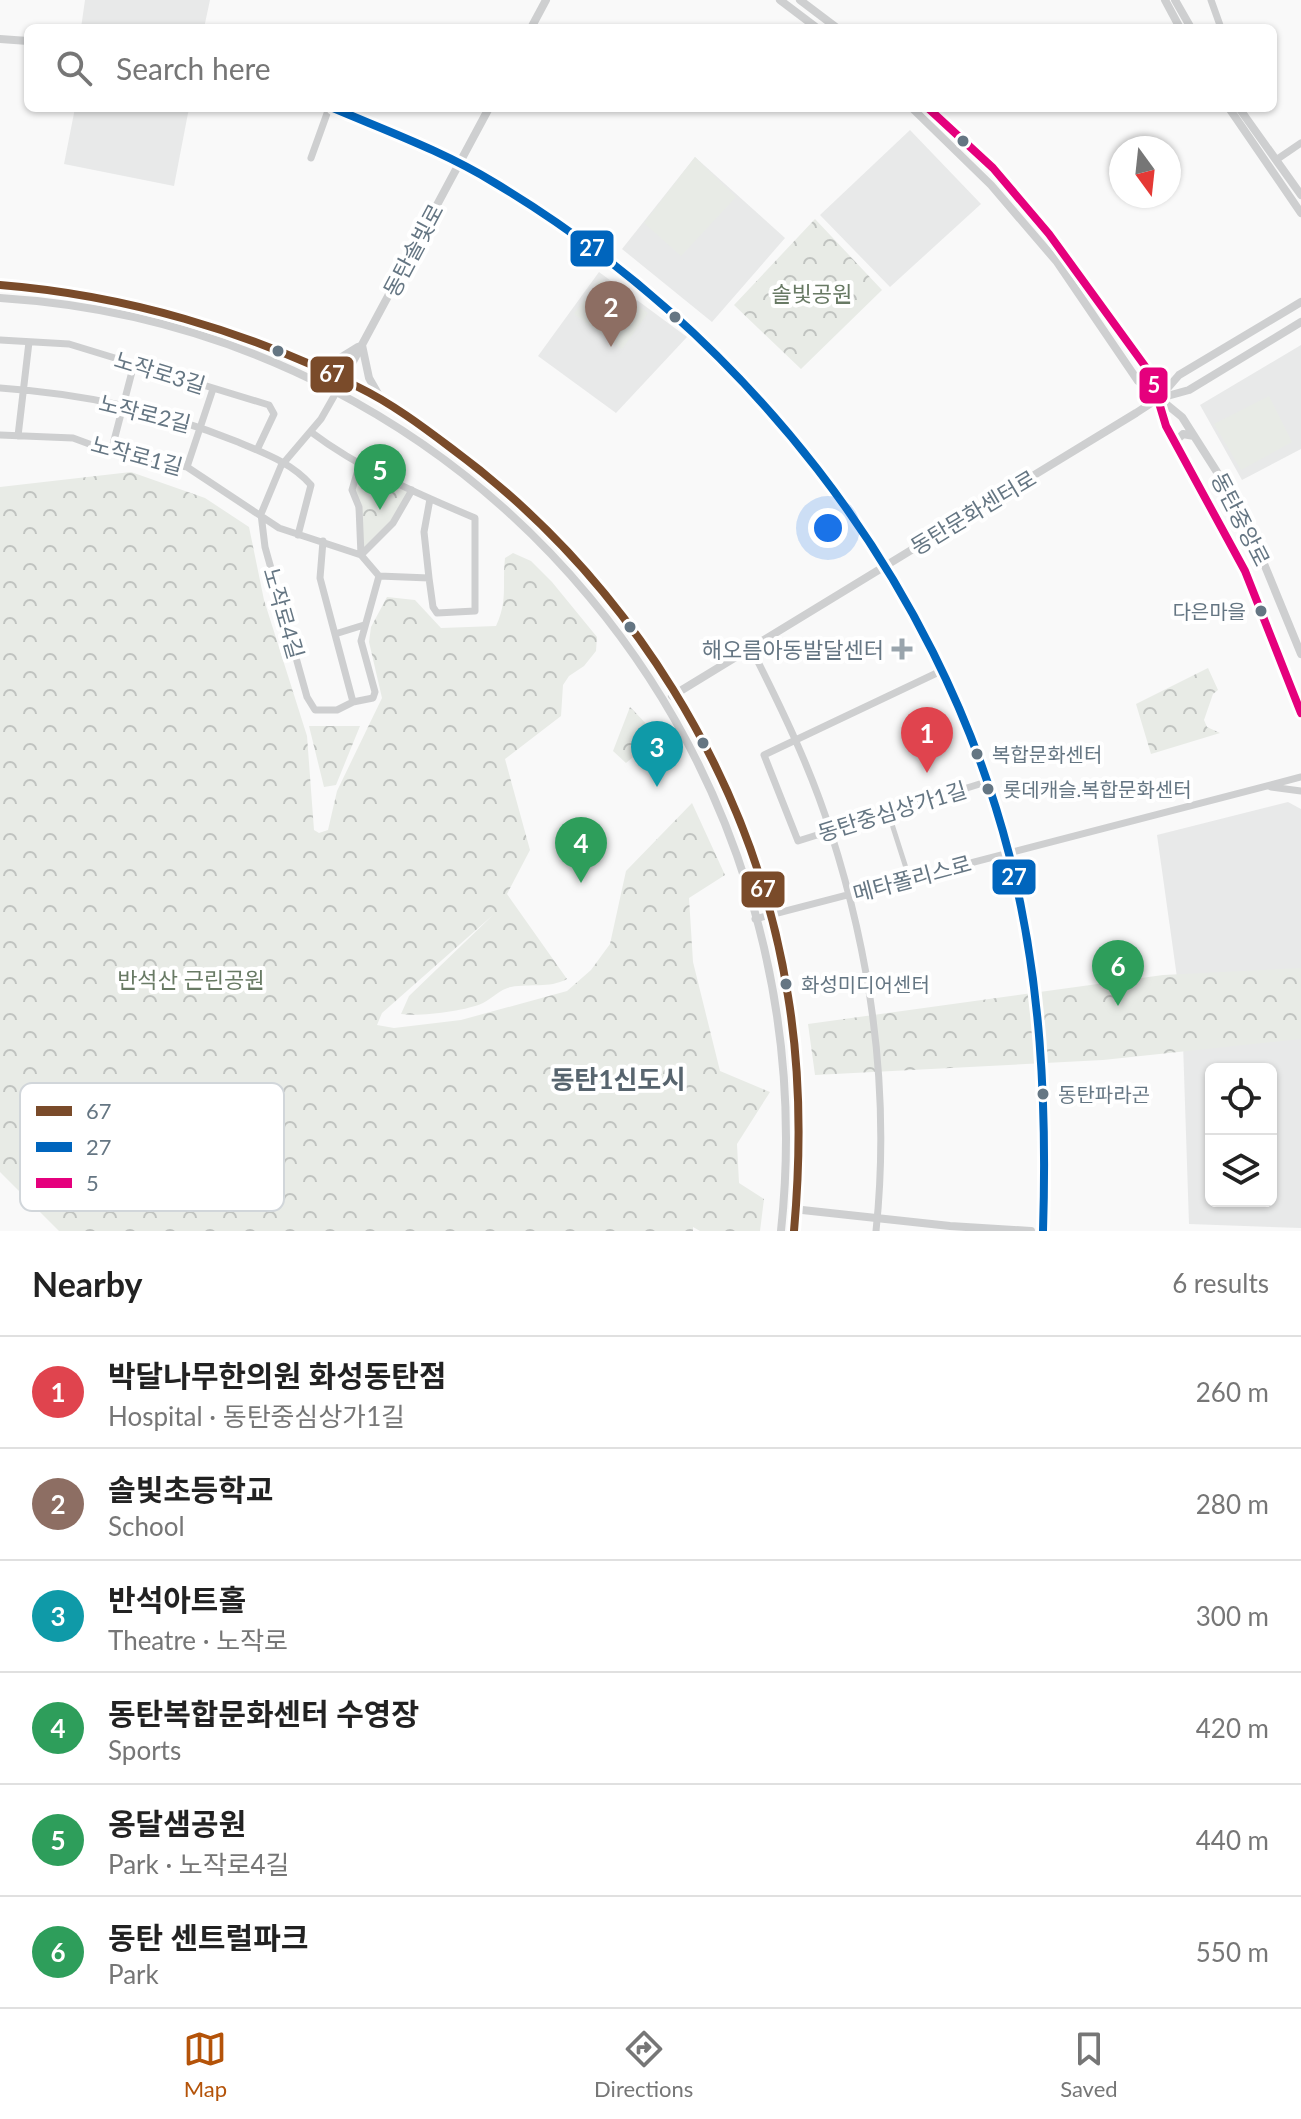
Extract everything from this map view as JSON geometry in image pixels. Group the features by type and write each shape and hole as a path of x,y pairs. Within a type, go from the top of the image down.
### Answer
{"street":[{"path":"533,24 546,0"},
{"path":"780,0 812,24"},
{"path":"800,0 832,24"},
{"path":"1165,0 1178,24"},
{"path":"1175,0 1189,24"},
{"path":"1211,0 1220,24"},
{"path":"0,39 24,41"},
{"path":"311,158 329,112"},
{"path":"340,112 459,163 494,182 576,234 674,314 792,436 885,566 941,671 986,782 1009,853 1025,927 1043,1066 1043,1231"},
{"name":"동탄솔빛로","path":"337,391 487,112"},
{"name":"동탄중앙로","path":"916,112 981,174 1023,220 1081,294 1138,381 1182,417 1224,483 1260,551 1301,654"},
{"name":"동탄중앙로","path":"932,112 993,168 1058,245 1150,373 1166,426 1245,571 1301,713"},
{"path":"1232,112 1301,213"},
{"path":"1242,112 1301,195"},
{"path":"1276,160 1301,143"},
{"path":"0,285 63,292 159,312 226,331 343,380 383,401 470,462 529,513 605,593 676,693 727,792 759,876 784,972 793,1028 798,1079 799,1153 794,1231"},
{"path":"0,298 78,306 171,326 254,354 337,391 374,411 456,469 525,527 581,586 640,663 687,740 716,800 746,879 778,1029 785,1152 781,1231"},
{"name":"동탄문화센터로","path":"1159,398 1179,375 1301,302"},
{"name":"동탄문화센터로","path":"664,700 1159,398 1189,390 1301,322"},
{"name":"노작로3길","path":"0,340 69,344 269,405 274,414 257,450"},
{"path":"18,436 29,342"},
{"path":"310,365 337,360 362,344 369,378 383,401"},
{"path":"111,452 134,364"},
{"path":"304,376 313,373 310,365"},
{"name":"노작로2길","path":"0,388 125,404 201,427 284,463"},
{"path":"187,467 213,389"},
{"path":"261,514 284,463 311,432 337,391"},
{"path":"374,411 373,403 383,401"},
{"path":"311,432 340,453 430,499 475,518 475,611 437,613 433,607 424,532 430,499"},
{"path":"1177,446 1176,441 1183,434 1194,436"},
{"name":"노작로1길","path":"0,435 73,438 111,452 169,461 187,467 261,514"},
{"name":"노작로4길","path":"284,463 311,485 298,535"},
{"path":"360,463 352,490 359,507 361,555"},
{"path":"361,555 393,523 412,490"},
{"name":"노작로4길","path":"261,514 279,528 361,555 379,576"},
{"name":"노작로4길","path":"261,514 265,547 307,697 315,710 337,710 353,702 320,578 323,541"},
{"path":"353,702 373,698 375,692 361,641 379,576 429,578"},
{"path":"335,634 364,625"},
{"path":"751,648 796,742 831,830 862,941 879,1069 881,1155 876,1231"},
{"path":"640,663 648,663 651,656"},
{"name":"동탄중심상가1길","path":"941,671 764,755 798,841 986,782"},
{"path":"687,740 690,734 698,734"},
{"name":"메타폴리스로","path":"755,919 1301,777"},
{"path":"1265,786 1301,791"},
{"path":"890,818 907,871"},
{"path":"746,879 753,882 759,876"},
{"path":"785,1152 793,1156 799,1153"},
{"path":"783,1208 950,1228 1031,1231"}],"shaded area":[{"path":"85,0 210,0 205,24 82,24"},
{"path":"74,112 188,112 174,186 64,164"},
{"path":"910,130 981,204 890,287 820,215"},
{"path":"695,157 785,238 712,322 622,249"},
{"path":"599,272 687,337 616,413 538,356"},
{"path":"1301,345 1301,449 1242,480 1200,405"},
{"path":"1288,802 1301,809 1301,1228 1189,1224 1182,1013 1157,835"}],"green space":[{"path":"695,157 736,197 681,256 644,223"},
{"name":"솔빛공원","path":"815,219 882,290 801,369 734,305"},
{"path":"600,279 648,313 622,349 574,314"},
{"path":"1269,396 1292,442 1241,470 1214,424"},
{"path":"361,466 410,491 399,512 362,553 353,491"},
{"name":"반석산 근린공원","path":"131,472 205,498 249,527 264,600 307,736 314,830 319,833 328,830 337,791 382,698 369,642 371,627 387,597 415,600 441,628 496,626 503,600 505,558 513,553 531,561 597,637 596,651 563,685 561,716 505,759 530,850 507,894 567,979 553,984 507,988 483,1003 466,1009 401,1014 409,996 493,915 382,1013 377,1025 394,1028 461,1020 567,991 591,970 610,944 626,871 692,803 725,875 689,898 693,962 720,1071 770,1092 737,1144 739,1183 764,1199 760,1231 700,1231 693,1227 693,1231 59,1231 39,1211 284,1211 284,1083 20,1083 20,1192 0,1172 0,487"},
{"path":"1208,668 1218,690 1213,694 1204,720 1207,727 1220,733 1151,754 1136,704"},
{"path":"630,707 658,736 626,763 613,751"},
{"path":"309,726 360,726 336,785 324,787"},
{"path":"1301,968 1301,1039 1103,1060 815,1075 808,1024 1163,975"}],"transit line":[{"name":"27","path":"342,112 436,152 495,183 585,243 669,311 747,386 817,469 880,558 933,652 976,751 1009,854 1028,947 1040,1041 1044,1136 1043,1231"},
{"name":"5","path":"932,112 993,168 1049,234 1150,373 1166,426 1245,571 1301,713"},
{"name":"67","path":"0,285 93,297 184,319 273,349 358,387 406,415 515,500 573,558 626,621 673,689 713,761 746,837 771,915 788,996 795,1055 798,1172 794,1231"}],"place":[{"name":"솔빛초등학교","path":"611,347"},
{"name":"옹달샘공원","path":"380,510"},
{"name":"다은마을","path":"1261,611"},
{"name":"해오름아동발달센터","path":"902,649"},
{"name":"복합문화센터","path":"977,754"},
{"name":"박달나무한의원 화성동탄점","path":"927,773"},
{"name":"반석아트홀","path":"657,787"},
{"name":"롯데캐슬.복합문화센터","path":"988,789"},
{"name":"동탄복합문화센터 수영장","path":"581,883"},
{"name":"화성미디어센터","path":"786,984"},
{"name":"동탄 센트럴파크","path":"1118,1006"},
{"name":"동탄파라곤","path":"1043,1094"}],"district":[{"name":"동탄1신도시","path":"618,1079"}]}
